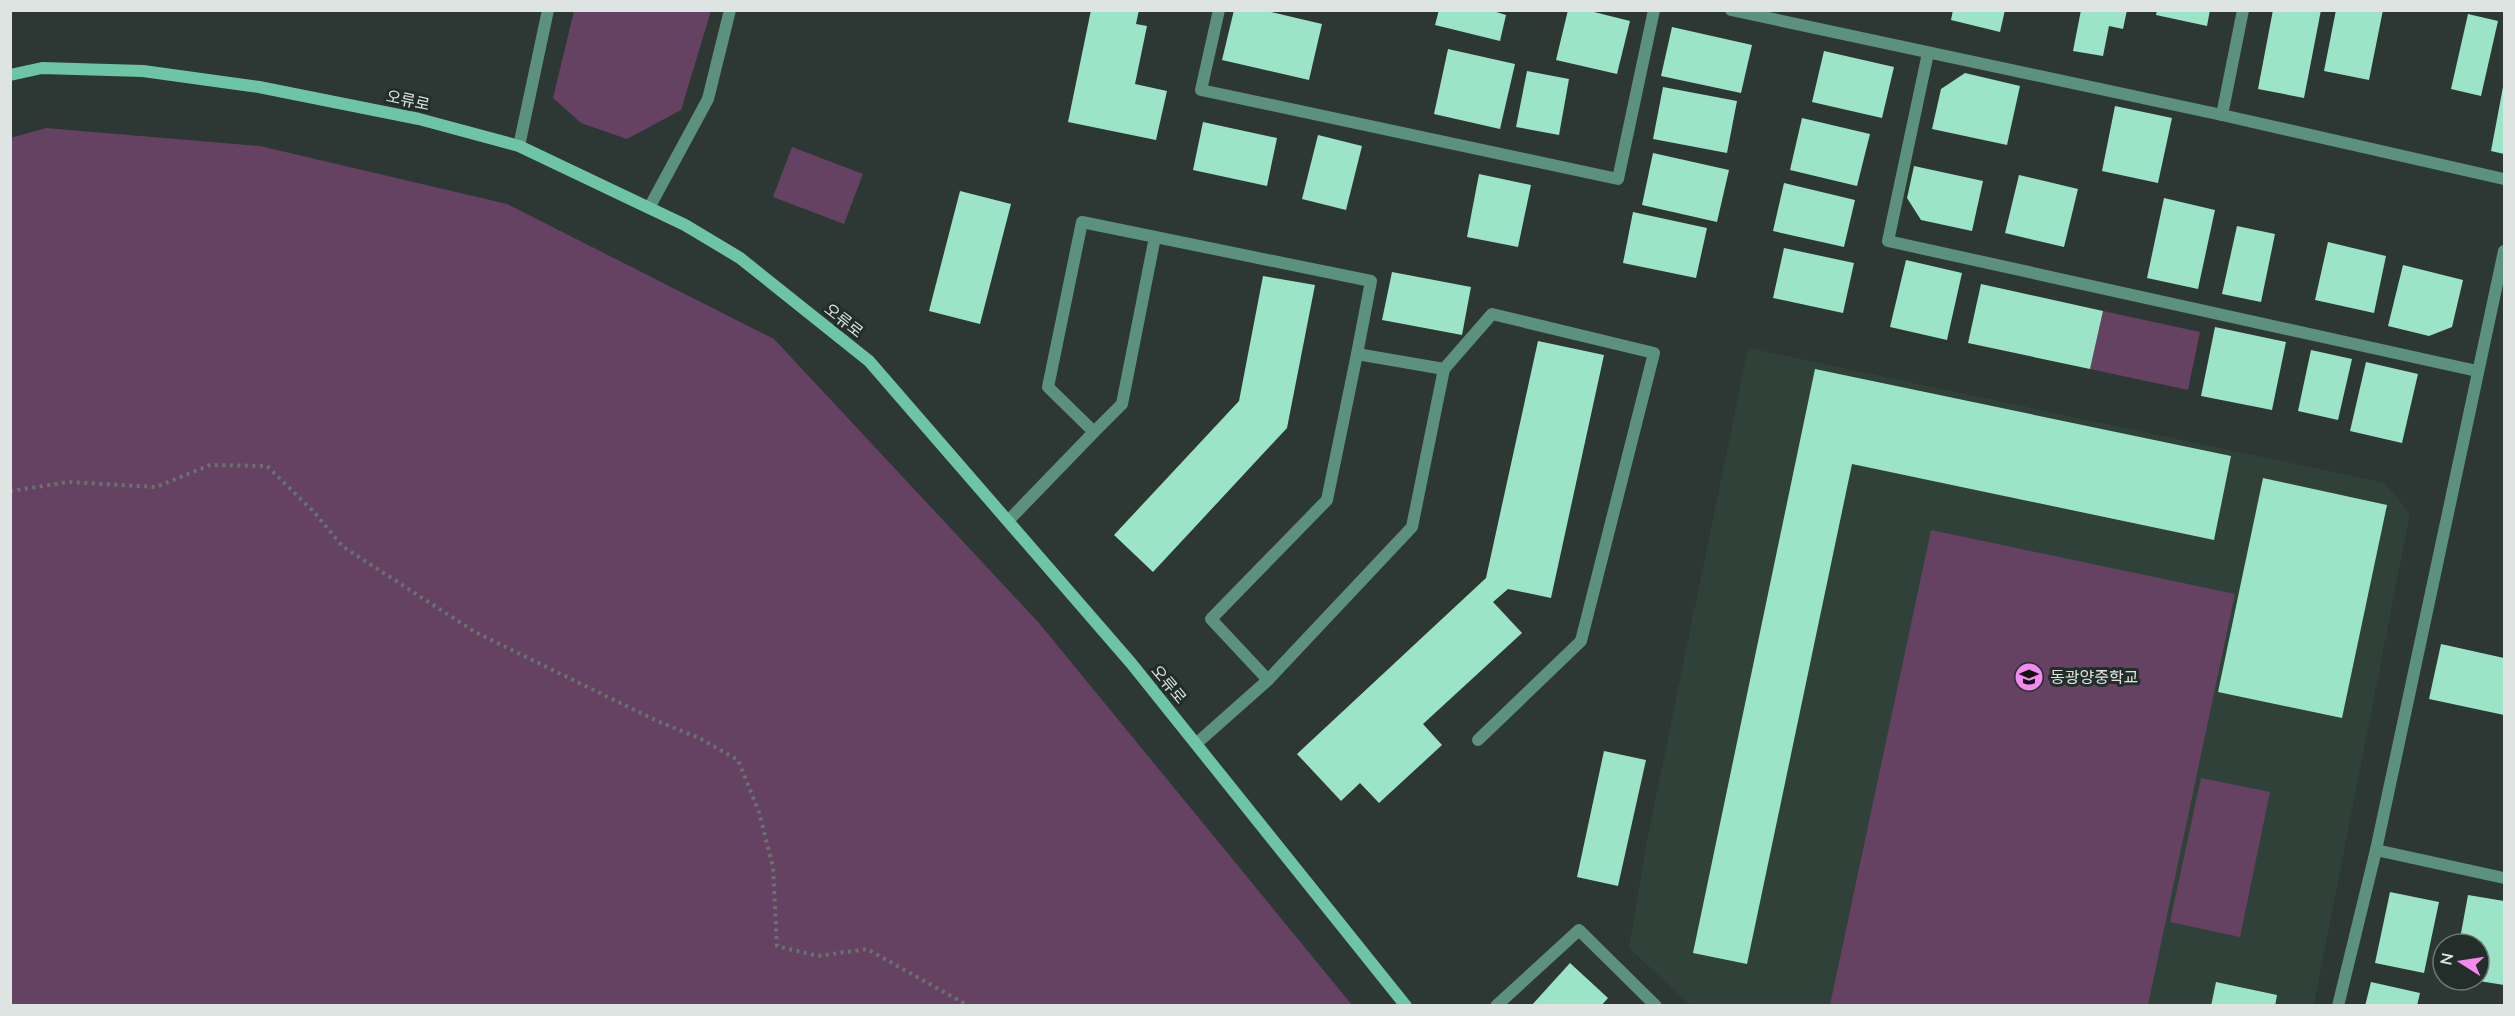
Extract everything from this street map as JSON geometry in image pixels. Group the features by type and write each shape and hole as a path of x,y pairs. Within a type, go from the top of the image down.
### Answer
{"street":[{"path":"519,146 548,10"},
{"path":"649,208 708,99 730,10"},
{"path":"1220,10 1201,90 1618,179 1654,10"},
{"path":"1731,10 2222,115 2505,179"},
{"path":"2222,115 2243,10"},
{"path":"1928,53 1888,241 2477,371"},
{"name":"오류로","path":"10,75 42,68 143,70 259,87 419,119 519,146 684,225 740,258 869,361 1197,743 1406,1005"},
{"path":"1094,432 1048,387 1082,222 1371,281 1327,501 1211,620 1268,680"},
{"path":"1008,521 1122,404 1155,237"},
{"path":"2338,1005 2376,850 2477,371 2505,251"},
{"path":"1197,743 1268,680 1412,527 1444,369 1492,314 1654,353 1581,641 1478,740"},
{"path":"1357,354 1444,369"},
{"path":"2376,850 2505,878"},
{"path":"1496,1005 1579,930 1656,1005"}],"path":[{"path":"10,491 69,482 156,487 210,465 267,466 314,512 342,546 476,632 655,720 699,738 738,760 759,812 773,867 777,946 818,956 867,949 969,1005"}],"shaded area":[{"path":"574,11 711,11 681,110 627,139 581,123 553,98"},
{"path":"46,128 260,146 507,204 774,339 1039,623 1352,1005 11,1005 10,138"},
{"path":"792,147 863,174 844,224 773,197"},
{"path":"2103,311 2200,332 2188,390 2090,369"},
{"name":"동광양중학교","path":"1748,348 2385,483 2410,514 2314,1005 1690,1005 1629,948 1647,840"},
{"path":"1931,530 2235,594 2148,1005 1830,1005"},
{"path":"2201,778 2270,792 2240,937 2170,922"}],"building":[{"path":"1091,10 1139,10 1136,24 1147,26 1135,84 1167,91 1156,140 1068,122"},
{"path":"1234,10 1263,10 1322,24 1309,80 1222,60"},
{"path":"1439,10 1490,10 1506,15 1500,41 1435,25"},
{"path":"1568,10 1586,10 1630,21 1617,74 1556,60"},
{"path":"1953,10 2005,10 2000,32 1951,20"},
{"path":"2081,10 2127,10 2123,29 2109,26 2103,56 2073,51"},
{"path":"2157,10 2210,10 2207,26 2156,15"},
{"path":"2273,10 2321,10 2304,98 2258,89"},
{"path":"2336,10 2383,10 2369,80 2324,71"},
{"path":"2468,14 2498,21 2481,96 2451,89"},
{"path":"1672,27 1752,45 1741,93 1661,76"},
{"path":"1448,49 1515,64 1500,129 1434,114"},
{"path":"1824,51 1894,67 1882,118 1812,102"},
{"path":"1527,71 1569,79 1559,135 1516,127"},
{"path":"1965,73 2020,86 2007,145 1932,129 1941,89"},
{"path":"1663,87 1737,101 1727,153 1653,139"},
{"path":"2504,87 2504,154 2491,151"},
{"path":"2115,106 2172,118 2158,183 2102,171"},
{"path":"1802,118 1870,134 1857,186 1790,170"},
{"path":"1203,122 1277,138 1267,186 1193,170"},
{"path":"1318,135 1362,146 1346,210 1302,199"},
{"path":"1653,153 1729,170 1717,222 1642,205"},
{"path":"1914,166 1983,181 1972,231 1921,220 1907,198"},
{"path":"1479,174 1531,185 1518,247 1467,237"},
{"path":"2019,175 2078,189 2064,247 2005,233"},
{"path":"1784,183 1855,200 1844,247 1773,231"},
{"path":"960,191 1011,204 980,324 929,311"},
{"path":"2164,198 2215,210 2198,289 2147,278"},
{"path":"1633,212 1707,228 1696,278 1623,263"},
{"path":"2237,226 2275,234 2261,302 2222,294"},
{"path":"2328,242 2386,256 2374,313 2315,300"},
{"path":"1784,248 1854,263 1843,313 1773,298"},
{"path":"1906,260 1962,273 1947,340 1890,327"},
{"path":"2403,265 2463,280 2452,327 2429,336 2388,326"},
{"path":"1392,272 1471,287 1462,335 1382,320"},
{"path":"1263,276 1315,285 1287,428 1153,572 1114,535 1239,401"},
{"path":"1981,284 2103,311 2090,369 1968,343"},
{"path":"2215,327 2286,342 2272,410 2201,396"},
{"path":"1538,341 1604,355 1551,598 1508,589 1493,602 1522,633 1423,724 1442,745 1379,803 1360,783 1341,801 1297,754 1486,578"},
{"path":"2311,350 2352,359 2338,420 2298,411"},
{"path":"2366,362 2418,374 2402,443 2350,431"},
{"path":"1815,369 2231,456 2214,540 1852,464 1747,964 1693,953"},
{"path":"2263,478 2387,505 2342,718 2218,692"},
{"path":"2441,644 2504,658 2504,715 2429,699"},
{"path":"1604,751 1646,760 1618,886 1577,877"},
{"path":"2390,892 2439,902 2424,973 2375,963"},
{"path":"2468,895 2504,901 2504,985 2491,983 2491,932 2461,932"},
{"path":"1570,963 1608,998 1601,1006 1531,1006"},
{"path":"2216,982 2277,995 2275,1006 2211,1006"},
{"path":"2371,982 2420,993 2417,1006 2365,1006"}],"place":[{"name":"동광양중학교","path":"2029,677"}]}
